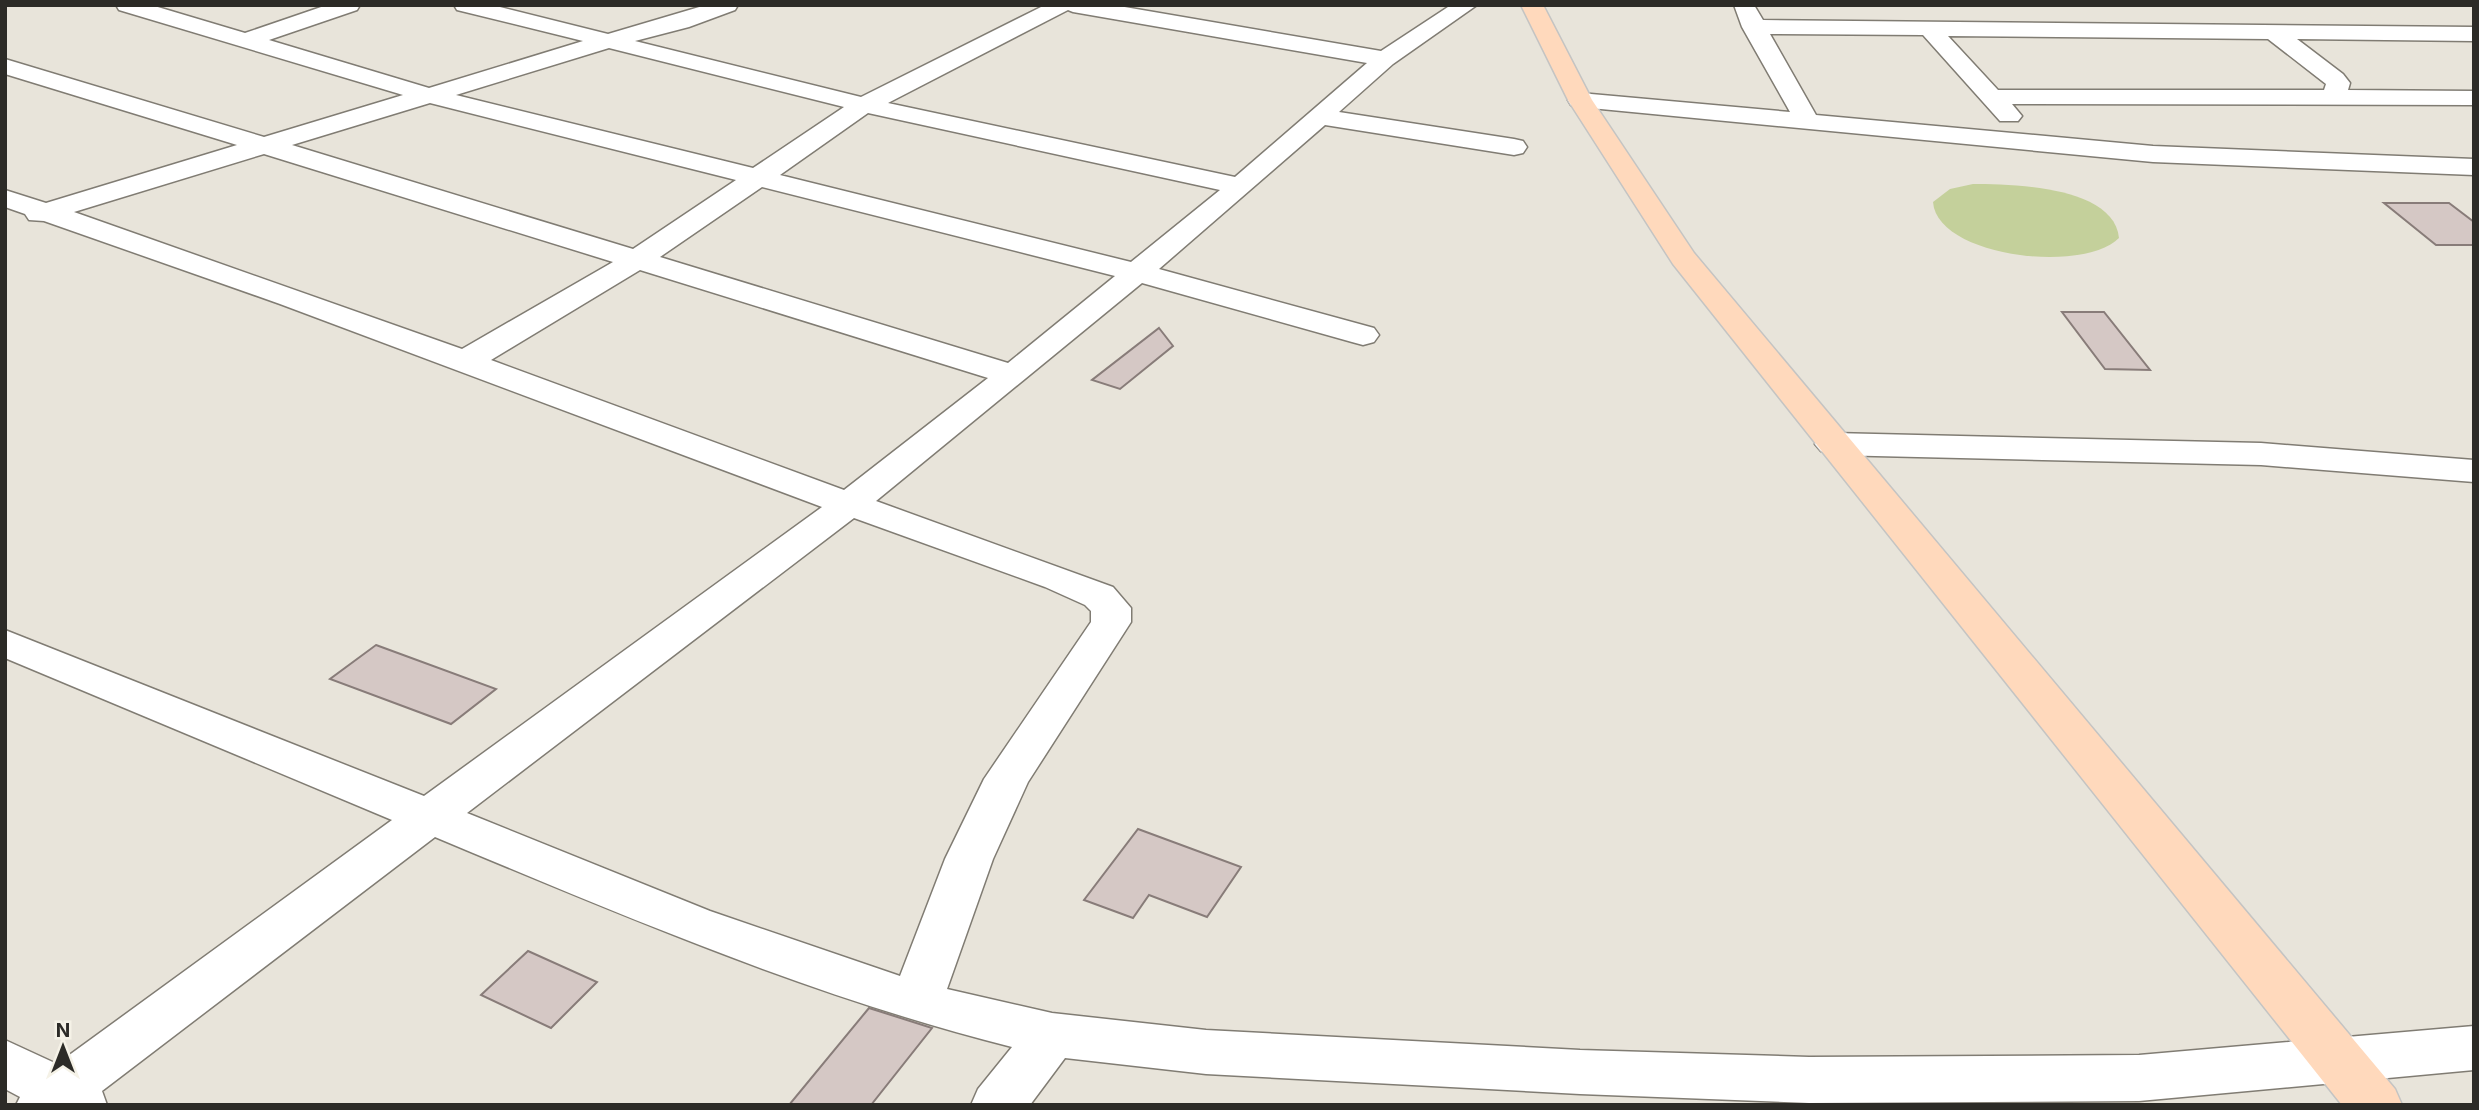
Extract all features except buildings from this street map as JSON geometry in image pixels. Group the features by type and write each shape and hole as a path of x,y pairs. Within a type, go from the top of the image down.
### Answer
{"main road":[{"path":"1532,5 1580,100 1683,258 2375,1105"}],"street":[{"path":"127,5 427,95 755,180 1136,272 1363,335"},
{"path":"247,40 349,5"},
{"path":"465,5 864,104 1241,186"},
{"path":"5,225 427,95 681,22 727,5"},
{"path":"464,362 640,258 864,104 1062,5"},
{"path":"1073,5 1385,59"},
{"path":"5,1062 62,1100 430,816 849,504 1013,375 1241,186 1385,59 1465,5"},
{"path":"2097,5 2128,30"},
{"path":"1748,16 1808,122"},
{"path":"1748,16 1930,30 2474,34"},
{"path":"1930,30 2035,145"},
{"path":"2273,32 2335,79 2338,83 2334,96"},
{"path":"5,66 640,258 1013,375"},
{"path":"1992,97 2474,98"},
{"path":"1580,100 2035,145 2153,154 2474,167"},
{"path":"1321,117 1514,147"},
{"path":"5,198 291,297 1099,596 1111,608 1111,622 1007,779 969,859 916,1002"},
{"path":"1833,444 2261,454 2474,471"},
{"path":"5,643 692,924 916,1002 1052,1035 1206,1052 1580,1072 1816,1092 2139,1079 2474,1048"},
{"path":"998,1105 1052,1035"}],"green space":[{"path":"1973,184 2035,187 2081,198 2100,208 2113,221 2119,238 2101,249 2075,255 2045,257 1984,247 1959,236 1941,221 1933,202 1950,189"}]}
